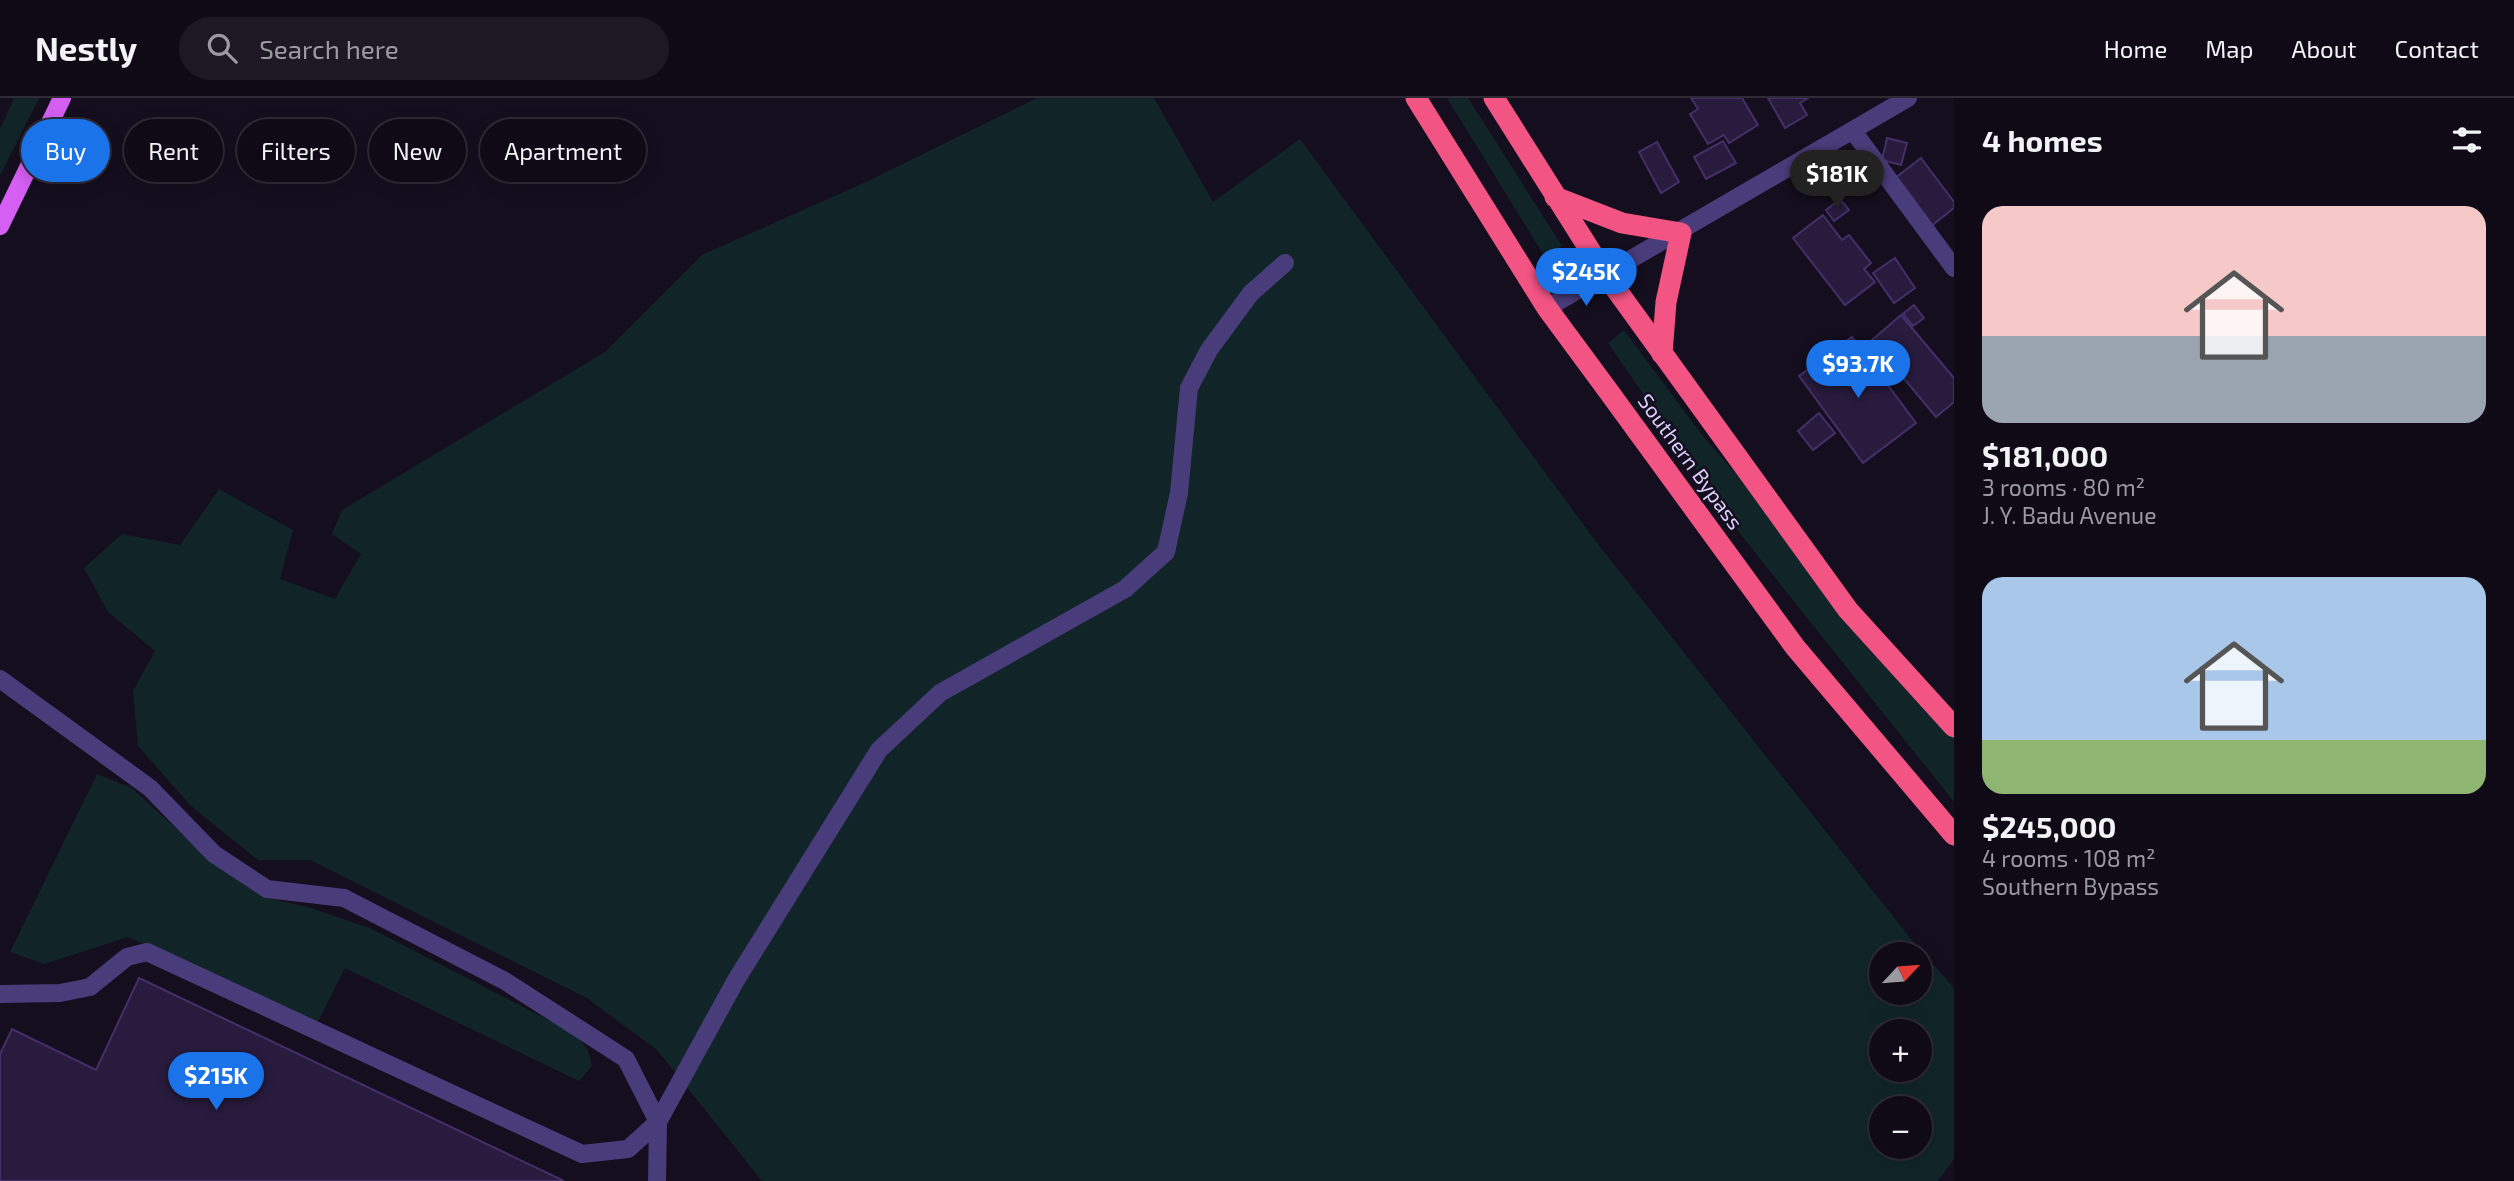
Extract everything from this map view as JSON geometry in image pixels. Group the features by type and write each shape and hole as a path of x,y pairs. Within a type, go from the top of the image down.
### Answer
{"highway":[{"name":"Southern Bypass","path":"1416,98 1548,308 1795,647 1954,835"},
{"name":"Southern Bypass","path":"1494,98 1605,274 1847,610 1954,727"},
{"path":"1555,197 1622,223 1681,233 1666,302 1661,354"}],"main road":[{"path":"0,226 62,98"}],"street":[{"path":"1548,308 1681,233 1908,98"},
{"path":"1853,131 1954,268"},
{"path":"0,994 60,993 90,986 127,957 148,952 582,1154 628,1149 658,1122 736,980 879,750 940,693 1125,589 1166,552 1179,493 1189,388 1209,349 1251,293 1284,263"},
{"path":"0,679 150,788 214,854 267,889 344,898 505,981 626,1059 658,1122 657,1181"}],"green space":[{"path":"14,98 39,98 28,119 21,119 21,134 0,176 0,129"},
{"path":"1037,98 1154,98 1213,202 1300,139 1594,539 1914,942 1869,942 1869,1005 1932,1005 1932,963 1954,988 1954,1159 1938,1181 762,1181 657,1050 587,998 310,860 258,860 191,806 138,746 133,691 155,651 108,612 84,568 122,534 180,545 219,489 293,530 280,579 335,599 361,554 332,534 342,510 605,352 702,255 868,181"},
{"path":"1447,98 1468,98 1562,246 1545,257"},
{"path":"1624,330 1702,435 1954,721 1954,802 1738,531 1608,343"},
{"path":"97,774 132,788 211,861 267,898 308,907 372,929 560,1026 582,1042 592,1066 579,1081 345,968 318,1022 128,937 44,964 10,952"}],"building":[{"path":"1691,98 1742,98 1758,125 1729,143 1724,135 1708,144 1690,114 1698,109"},
{"path":"1768,98 1808,98 1800,103 1807,115 1785,128"},
{"path":"1887,138 1907,143 1901,165 1882,160"},
{"path":"1723,141 1736,163 1706,179 1694,157"},
{"path":"1657,142 1679,182 1661,193 1639,152"},
{"path":"1921,158 1954,202 1954,208 1930,227 1894,179"},
{"path":"1840,199 1849,210 1834,221 1826,210"},
{"path":"1823,215 1842,240 1849,235 1871,263 1864,269 1875,282 1845,305 1793,238"},
{"path":"1895,258 1915,288 1894,303 1873,273"},
{"path":"1914,305 1924,318 1913,326 1903,314"},
{"path":"1901,315 1954,378 1954,402 1936,417 1872,340"},
{"path":"1852,337 1916,423 1863,463 1799,376"},
{"path":"1819,413 1835,433 1813,450 1798,431"},
{"path":"139,978 564,1181 0,1181 0,1054 12,1029 96,1070"}]}
